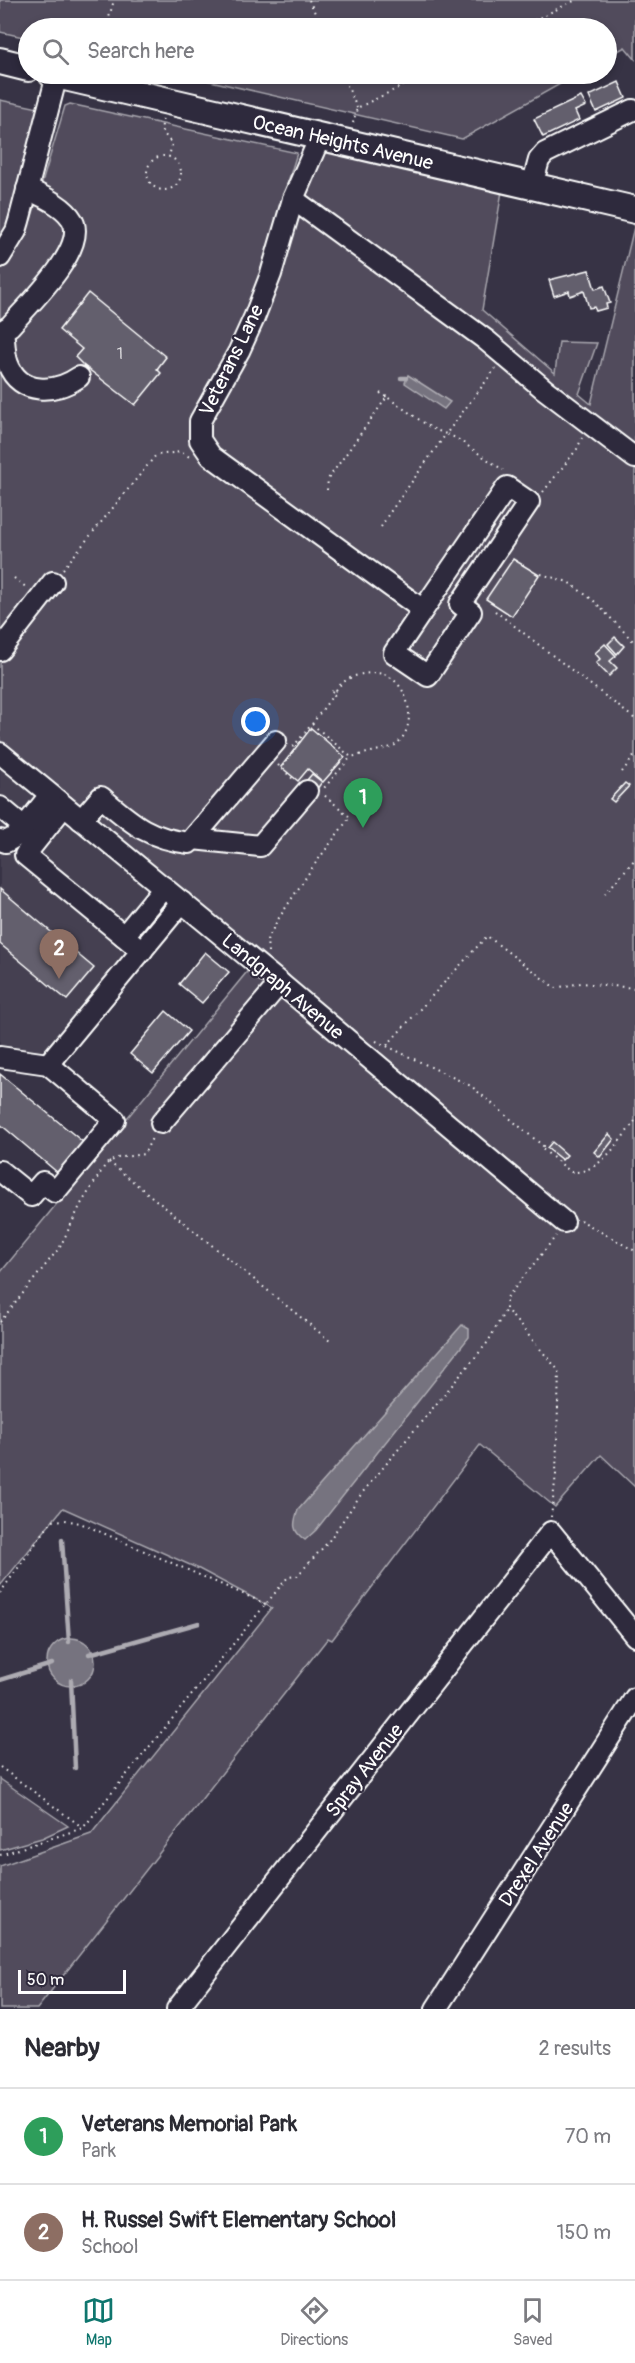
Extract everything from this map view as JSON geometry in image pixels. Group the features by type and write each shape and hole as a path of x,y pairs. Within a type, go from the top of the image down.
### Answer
{"main road":[{"path":"0,61 18,66"},
{"name":"Ocean Heights Avenue","path":"96,84 635,210"}],"street":[{"path":"0,257 16,231 52,84"},
{"path":"532,186 539,160 545,153 633,110"},
{"name":"Veterans Lane","path":"320,137 293,199 271,274 254,318 203,414 198,434 203,446 211,456 423,609"},
{"path":"27,189 48,198 69,216 74,223 75,240 61,266 10,326 2,332 9,365 16,377 24,384 39,389 51,389 68,384 79,376"},
{"path":"293,199 486,340 544,389 635,459"},
{"path":"438,589 471,612 428,676 394,653 507,487 529,502 460,604"},
{"path":"0,650 53,582"},
{"path":"81,820 101,797 138,828 154,836 189,843 284,749"},
{"name":"Landgraph Avenue","path":"0,753 280,983 563,1222"},
{"path":"193,839 262,845 307,791"},
{"path":"0,840 10,840 57,800"},
{"path":"57,800 25,855 142,951"},
{"path":"0,807 24,827"},
{"path":"124,936 164,887"},
{"path":"48,1064 182,902"},
{"path":"161,1123 280,983"},
{"path":"0,1171 31,1196 43,1182 55,1192 115,1120 48,1064 1,1056"},
{"path":"551,1532 635,1636"},
{"name":"Spray Avenue","path":"177,2009 551,1532"},
{"name":"Drexel Avenue","path":"436,2009 635,1698"}],"path":[{"path":"109,18 114,0"},
{"path":"309,0 317,18"},
{"path":"539,18 576,0"},
{"path":"346,84 357,108 348,143"},
{"path":"357,108 406,84"},
{"path":"164,119 161,130 172,144 169,157"},
{"path":"169,157 178,164 180,179 172,188 161,190 148,179 148,168 155,159 169,157"},
{"path":"381,527 446,434 497,367"},
{"path":"380,393 431,428 456,438 506,472"},
{"path":"327,490 328,479 387,398"},
{"path":"543,492 582,443 581,435"},
{"path":"53,582 156,455 181,452 195,460"},
{"path":"541,574 568,582 593,600 635,644"},
{"path":"495,611 635,719"},
{"path":"271,956 267,948 267,940 277,921 312,868 350,817 321,792 351,757 392,747 398,744 407,731 409,713 406,698 399,684 384,674 350,678 332,691 333,695 312,724 284,749 277,766 307,791"},
{"path":"312,724 351,757"},
{"path":"622,772 635,755"},
{"path":"605,894 635,859"},
{"path":"387,1045 487,936 555,988 581,983 635,988"},
{"path":"369,1038 471,1086 571,1172 583,1172 597,1165 635,1121"},
{"path":"0,1322 60,1247 84,1198 109,1162 120,1157 144,1154 161,1123"},
{"path":"109,1162 330,1341"},
{"path":"0,1855 83,1828 288,1577 297,1576 328,1542 362,1494 488,1342 506,1310 506,1299 555,1238 563,1222 577,1217 635,1251"},
{"path":"506,1310 559,1371 556,1474 551,1532"},
{"path":"0,1593 52,1521 65,1520 80,1522 266,1604"},
{"path":"0,1767 83,1828"}],"shaded area":[{"path":"0,0 635,0 635,59 625,47 617,51 617,18 18,18 18,36 0,32"},
{"path":"223,84 560,84 462,139"},
{"path":"0,100 48,110 29,205 0,242"},
{"path":"70,104 297,153 261,269 320,137 504,179 482,310 555,373 559,342 597,343 579,394 591,404 635,223 635,1487 601,1455 555,1507 480,1445 332,1640 328,1638 37,2009 0,2009 0,1866 91,1834 272,1608 199,1569 63,1508 0,1586 0,1273 255,962 0,753 0,260 31,220 65,106"},
{"path":"408,375 450,402 444,409 405,383"},
{"path":"0,753 182,902 48,1064 0,1056"},
{"path":"462,1325 469,1329 469,1337 316,1530 305,1540 295,1527 298,1510"},
{"path":"71,1638 88,1645 95,1662 88,1679 71,1686 54,1679 47,1662 54,1645"},
{"path":"0,1779 68,1826 42,1838 0,1850"}],"building":[{"path":"619,82 626,98 596,112 589,96"},
{"path":"581,97 586,106 575,111 579,120 543,137 534,119"},
{"path":"589,270 595,289 604,286 610,303 606,304 607,308 596,311 594,307 589,308 584,291 570,296 569,291 554,296 549,280"},
{"path":"88,293 166,357 157,369 161,373 135,405 83,365 75,357 82,349 59,330"},
{"path":"513,559 539,575 512,616 486,599"},
{"path":"615,637 624,646 617,654 608,644"},
{"path":"605,644 616,656 610,661 617,668 609,676 596,663 600,659 595,653"},
{"path":"311,728 345,757 323,782 308,769 298,781 281,767"},
{"path":"312,774 322,782 317,789 307,780"},
{"path":"625,783 629,786 614,802 610,799"},
{"path":"0,889 94,968 67,1000 0,944"},
{"path":"205,952 229,972 202,1003 179,984"},
{"path":"166,1011 189,1031 153,1073 130,1054"},
{"path":"0,1074 83,1142 58,1173 0,1124"},
{"path":"609,1134 614,1139 600,1157 594,1152"},
{"path":"552,1142 567,1155 562,1160 547,1148"}],"waterway":[{"path":"401,378 406,378"},
{"path":"62,1540 69,1642"},
{"path":"89,1654 199,1623"},
{"path":"0,1680 52,1664"},
{"path":"71,1680 75,1768"}],"place":[{"name":"Veterans Memorial Park","path":"363,828"},
{"name":"H. Russel Swift Elementary School","path":"59,979"}]}
